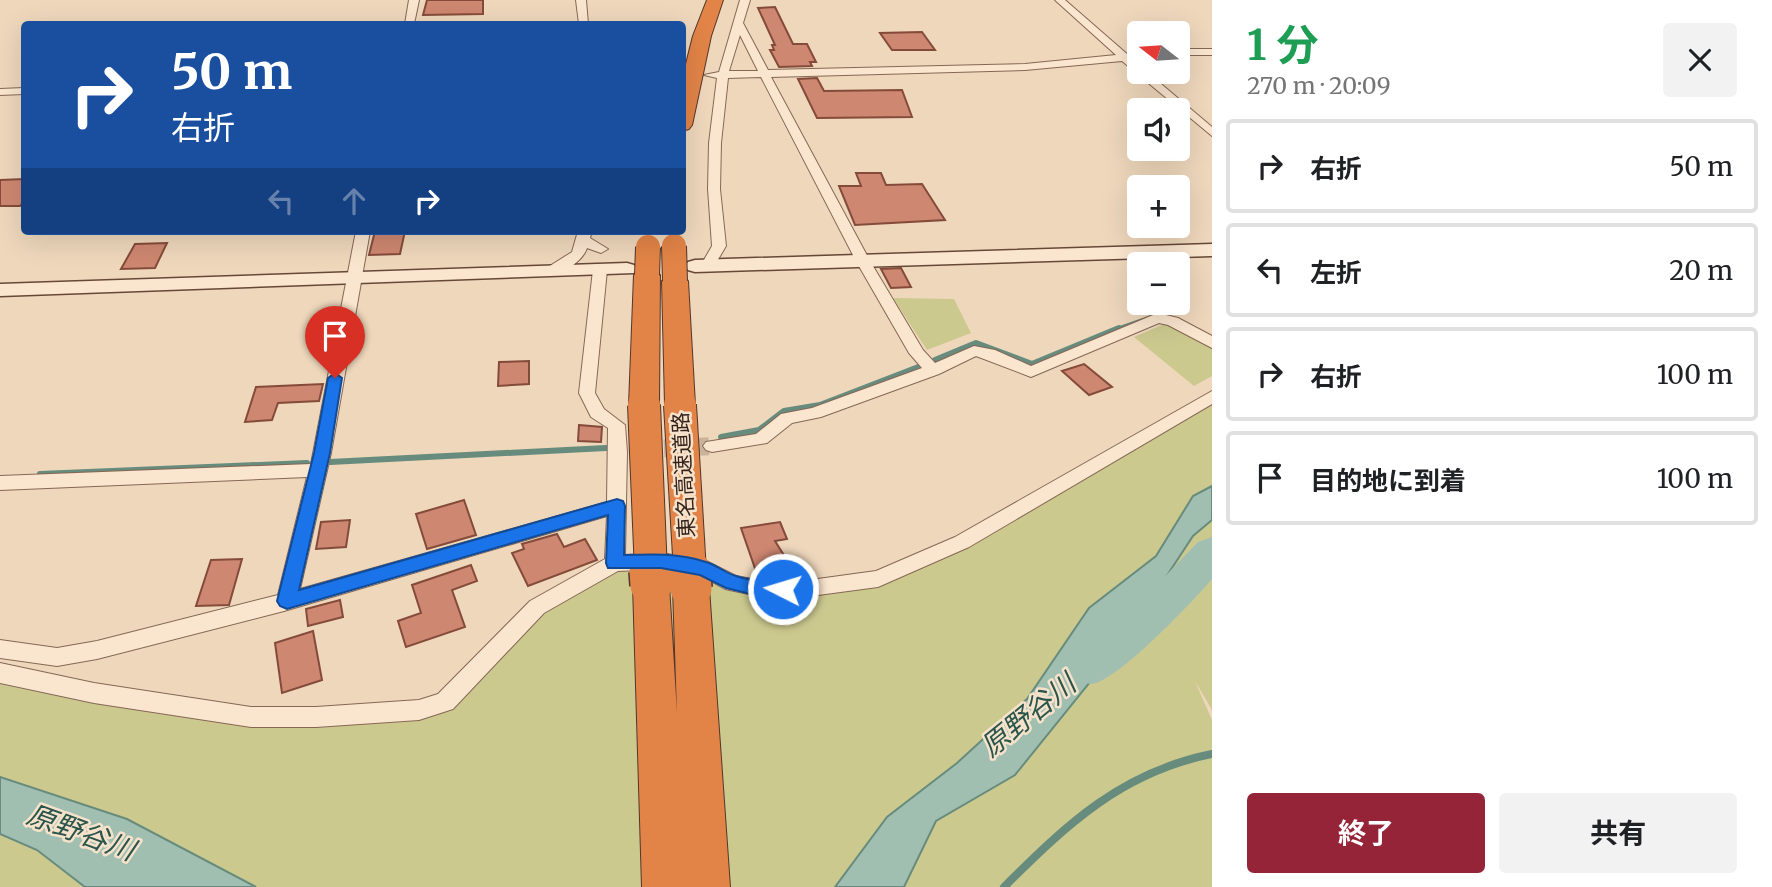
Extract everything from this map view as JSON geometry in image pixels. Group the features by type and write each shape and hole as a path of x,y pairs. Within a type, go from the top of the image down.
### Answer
{"highway":[{"path":"686,107 702,36 715,0"},
{"name":"東名高速道路","path":"648,239 670,271 691,587 692,858 665,887"},
{"name":"東名高速道路","path":"674,239 644,405 651,585 692,858"}],"street":[{"path":"410,21 414,0"},
{"path":"581,0 584,21"},
{"path":"670,271 719,246 715,154 723,75 745,0"},
{"path":"1060,0 1125,57"},
{"path":"738,23 863,261 917,353 933,370"},
{"path":"1190,52 1212,52"},
{"path":"709,75 1026,66 1125,57"},
{"path":"1155,84 1212,133"},
{"path":"0,92 21,92"},
{"path":"287,601 318,470 362,235"},
{"path":"550,272 578,254 585,236"},
{"path":"585,236 600,260 587,393 597,414 616,425 622,451 615,563"},
{"path":"0,290 550,272 600,260 670,271 863,261 1212,250"},
{"path":"712,446 761,439 787,418 815,412 933,370 974,351 989,354 1031,372 1158,318 1173,321 1212,343"},
{"path":"0,673 94,693 251,717 316,717 419,709 445,702 537,607 615,563 661,561 704,568 732,583 763,589 803,589 877,579 962,541 1212,397"},
{"path":"0,483 318,470"},
{"path":"0,649 57,657 97,650 287,601 617,506"}],"shaded area":[{"path":"893,298 954,299 971,333 927,350"},
{"path":"1164,324 1212,347 1212,376 1194,386 1134,337"},
{"path":"1212,397 1212,710 1195,681 1212,720 1212,887 0,887 0,672 320,722 445,702 552,598 615,563 752,587 878,579 988,526"}],"water":[{"path":"1212,486 1212,520 1193,536 1128,635 1015,775 936,821 904,887 835,887 887,817 957,763 1027,699 1089,608 1156,556 1193,496"},
{"path":"0,777 127,819 256,887 85,887 37,850 0,834"}],"building":[{"path":"427,0 483,0 483,14 423,15"},
{"path":"775,7 793,44 807,44 816,62 810,62 812,66 779,67 770,50 774,50 772,45 775,45 758,8"},
{"path":"922,32 935,50 892,50 880,33"},
{"path":"817,78 824,91 902,90 912,117 817,118 798,79"},
{"path":"856,173 881,173 886,185 922,184 945,220 855,225 839,186 861,186"},
{"path":"21,179 20,206 0,206 0,180"},
{"path":"374,235 404,235 400,254 369,255"},
{"path":"167,243 155,268 121,269 135,244"},
{"path":"901,268 911,287 891,288 881,269"},
{"path":"529,361 529,384 498,386 499,362"},
{"path":"1084,364 1112,387 1089,395 1062,371"},
{"path":"323,384 319,401 278,403 272,420 245,422 256,387"},
{"path":"579,425 602,427 601,442 578,441"},
{"path":"464,500 476,535 427,549 416,514"},
{"path":"350,520 346,547 316,549 321,522"},
{"path":"780,522 787,539 775,541 792,568 758,577 741,528"},
{"path":"557,534 564,547 585,539 597,560 528,586 512,553 524,549 522,544"},
{"path":"242,559 229,605 196,606 211,560"},
{"path":"471,565 477,581 452,590 465,627 406,647 398,621 421,613 412,585"},
{"path":"340,600 343,617 308,626 306,609"},
{"path":"313,631 322,680 282,693 275,643"}],"waterway":[{"path":"1115,330 1158,315"},
{"path":"935,360 976,343 1032,364 1119,328"},
{"path":"721,437 759,430 784,411 820,405 921,366"},
{"path":"330,462 606,448"},
{"path":"40,474 307,463"},
{"name":"原野谷川","path":"1091,665 1162,607 1212,553"},
{"path":"1004,887 1050,842 1123,787 1180,762 1212,754"}],"tunnel":[{"path":"637,450 712,446"}],"route":[{"path":"335,378 322,453 287,601 617,506 615,563 661,561 704,568 732,583 763,589 783,589"}]}
